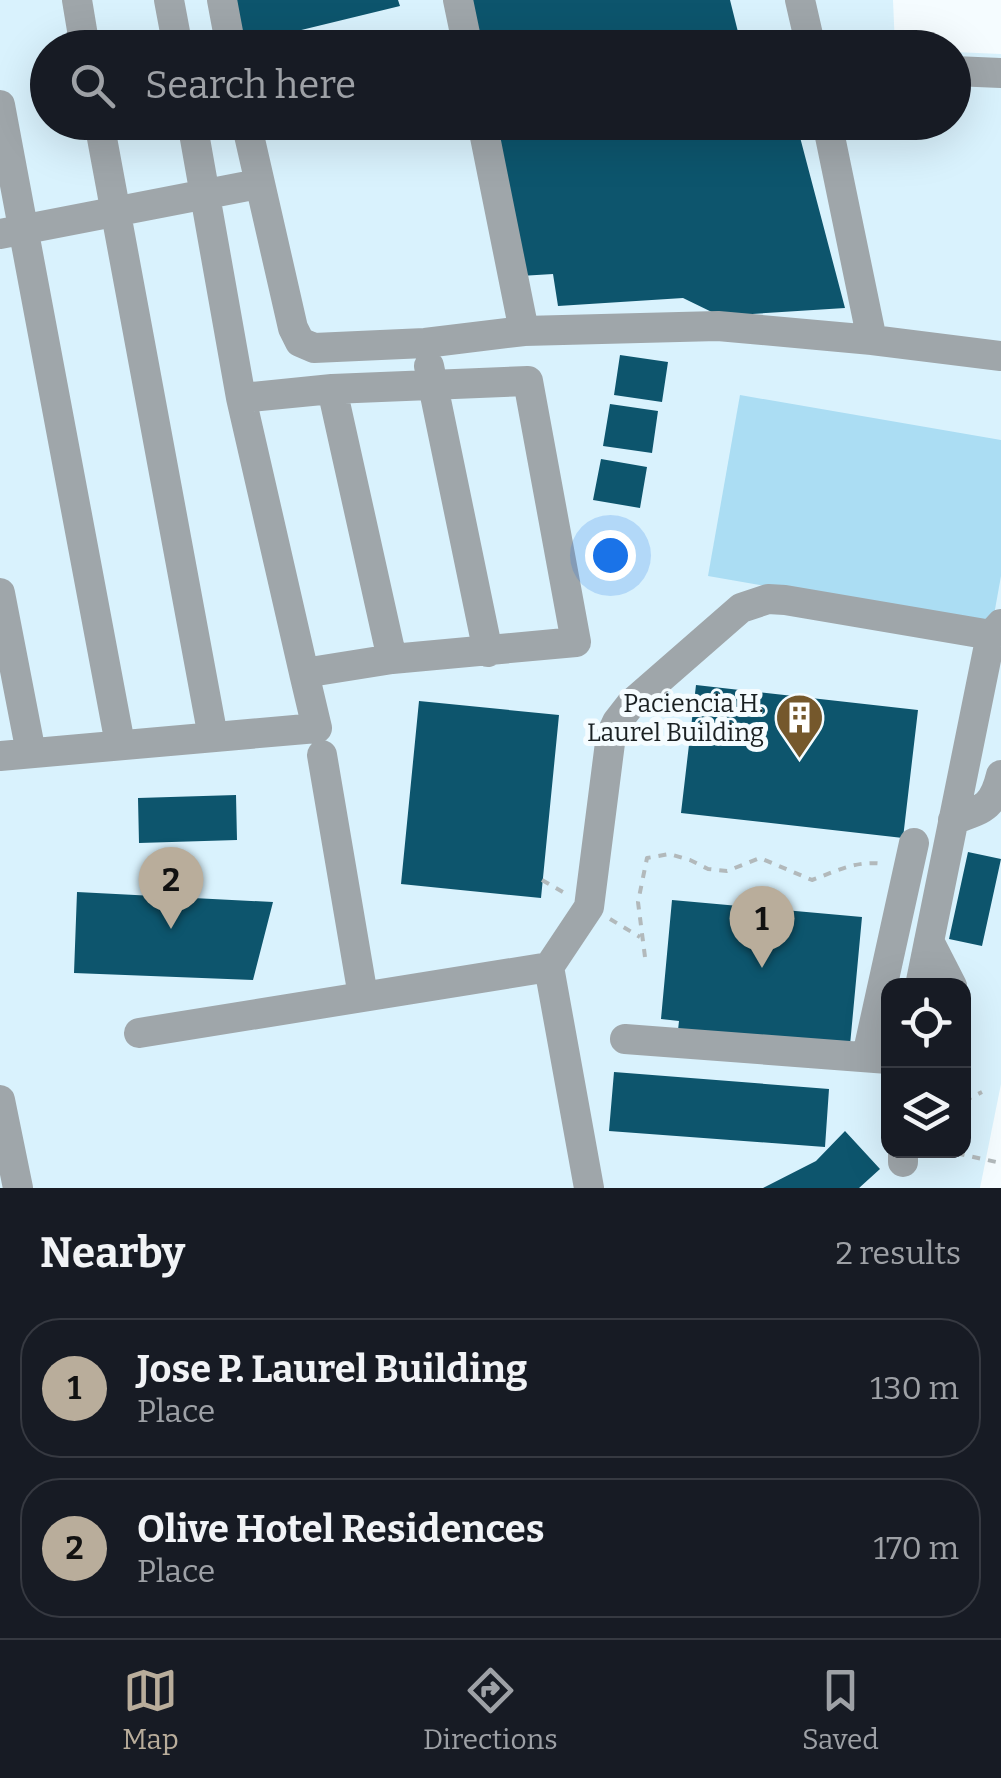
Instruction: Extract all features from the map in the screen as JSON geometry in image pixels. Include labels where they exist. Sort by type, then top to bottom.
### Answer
[{"type":"lane","points":[[77,0],[82,30]]},
{"type":"lane","points":[[170,0],[175,30]]},
{"type":"lane","points":[[222,0],[228,30]]},
{"type":"lane","points":[[458,0],[464,30]]},
{"type":"lane","points":[[800,0],[807,30]]},
{"type":"lane","points":[[971,72],[1001,74]]},
{"type":"lane","points":[[0,106],[13,232],[120,744]]},
{"type":"lane","points":[[102,140],[213,737]]},
{"type":"lane","points":[[0,756],[317,728],[241,398],[195,140]]},
{"type":"lane","points":[[249,140],[292,328],[300,342],[328,350],[524,332],[718,326],[1001,356]]},
{"type":"lane","points":[[486,140],[524,332]]},
{"type":"lane","points":[[831,140],[872,340]]},
{"type":"lane","points":[[13,232],[258,184]]},
{"type":"lane","points":[[425,343],[488,652]]},
{"type":"lane","points":[[241,398],[332,389],[528,381],[576,642],[392,659],[304,673]]},
{"type":"lane","points":[[332,389],[392,659]]},
{"type":"lane","points":[[0,593],[31,753]]},
{"type":"lane","points":[[589,1188],[549,966],[588,907],[610,735],[616,722],[631,704],[741,608],[768,599],[786,600],[996,630],[922,978]]},
{"type":"lane","points":[[322,755],[363,996]]},
{"type":"lane","points":[[953,820],[986,808],[996,794],[1001,775]]},
{"type":"lane","points":[[625,1039],[878,1058],[911,855]]},
{"type":"lane","points":[[929,941],[948,978]]},
{"type":"lane","points":[[139,1032],[549,966]]},
{"type":"lane","points":[[0,1100],[18,1188]]},
{"type":"path","points":[[644,957],[638,902],[647,858],[669,854],[708,870],[726,871],[760,858],[812,880],[866,862],[911,855]]},
{"type":"path","points":[[971,1098],[982,1092]]},
{"type":"path","points":[[971,1156],[1001,1163]]},
{"type":"shaded area","points":[[0,0],[893,0],[894,30],[30,30],[30,140],[971,140],[971,53],[1001,54],[1001,1084],[980,1188],[0,1188]]},
{"type":"shaded area","points":[[740,395],[1001,440],[1001,576],[992,626],[708,576]]},
{"type":"building","points":[[229,0],[398,0],[400,6],[302,30],[236,30]]},
{"type":"building","points":[[447,0],[730,0],[738,30],[453,30]]},
{"type":"building","points":[[477,140],[801,140],[845,308],[720,316],[683,298],[558,306],[553,274],[505,277]]},
{"type":"building","points":[[620,355],[668,362],[662,402],[614,395]]},
{"type":"building","points":[[610,404],[658,411],[652,453],[603,446]]},
{"type":"building","points":[[601,459],[647,467],[640,508],[593,500]]},
{"type":"building","name":"Paciencia H. Laurel Building","points":[[696,685],[918,710],[903,838],[681,813]]},
{"type":"building","points":[[419,701],[559,715],[541,898],[401,884]]},
{"type":"building","points":[[236,795],[237,840],[139,843],[138,798]]},
{"type":"building","points":[[968,852],[1001,859],[982,946],[949,939]]},
{"type":"building","points":[[77,892],[273,902],[253,980],[74,973]]},
{"type":"building","points":[[672,900],[862,917],[850,1045],[678,1030],[679,1021],[661,1019]]},
{"type":"building","points":[[614,1072],[829,1089],[825,1147],[609,1131]]},
{"type":"building","points":[[845,1131],[880,1169],[859,1188],[763,1188],[816,1161]]},
{"type":"place","name":"Paciencia H. Laurel Building","points":[[799,760]]},
{"type":"place","name":"Olive Hotel Residences","points":[[171,929]]},
{"type":"place","name":"Jose P. Laurel Building","points":[[762,968]]}]
